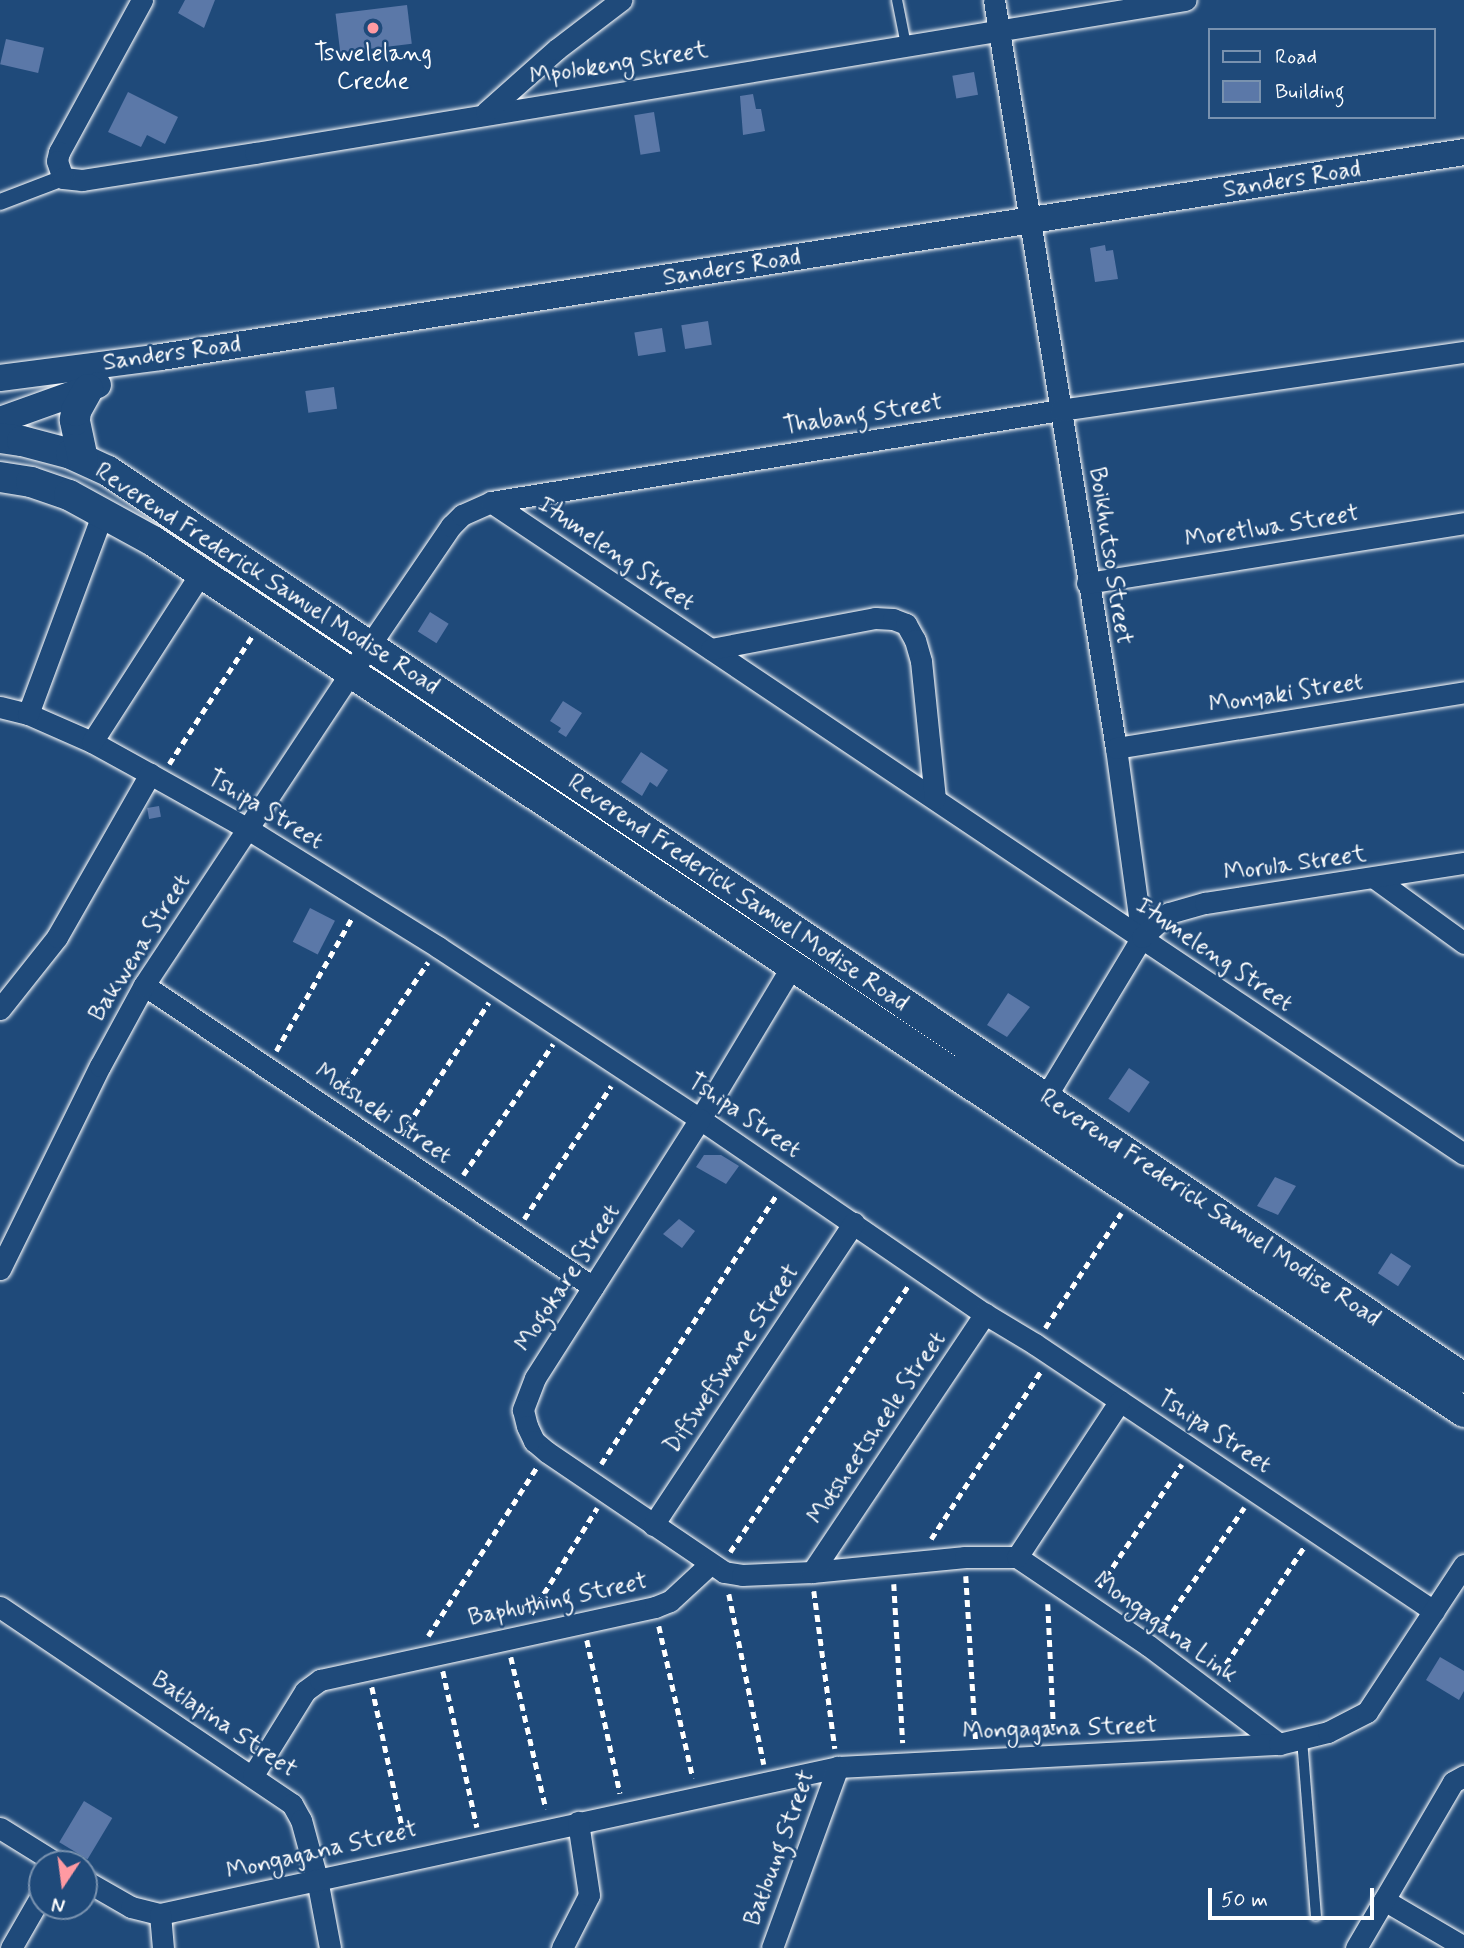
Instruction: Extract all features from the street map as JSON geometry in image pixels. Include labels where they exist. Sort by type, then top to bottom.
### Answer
[{"type":"main road","points":[[83,459],[75,420],[76,411],[88,389]]},
{"type":"main road","name":"Reverend Frederick Samuel Modise Road","points":[[0,438],[22,441],[83,459],[161,505],[1464,1378]]},
{"type":"main road","name":"Reverend Frederick Samuel Modise Road","points":[[0,477],[69,495],[103,512],[266,614],[1464,1412]]},
{"type":"street","points":[[0,202],[63,178],[57,161],[59,152],[142,0]]},
{"type":"street","points":[[486,113],[557,49],[621,0]]},
{"type":"street","name":"Boikhutso Street","points":[[994,0],[1116,748],[1142,937]]},
{"type":"street","name":"Mpolokeng Street","points":[[63,178],[82,180],[1185,0]]},
{"type":"street","name":"Sanders Road","points":[[0,378],[161,357],[1464,152]]},
{"type":"street","name":"Thabang Street","points":[[352,671],[451,526],[462,515],[491,502],[1060,410],[1464,352]]},
{"type":"street","points":[[0,420],[88,389],[161,357]]},
{"type":"street","name":"Itumeleng Street","points":[[491,502],[1464,1154]]},
{"type":"street","points":[[28,715],[103,512]]},
{"type":"street","name":"Moretlwa Street","points":[[1087,583],[1464,523]]},
{"type":"street","points":[[92,742],[201,573]]},
{"type":"street","points":[[711,649],[875,618],[893,619],[906,624],[915,640],[921,662],[935,797]]},
{"type":"street","name":"Bakwena Street","points":[[0,1269],[100,1066],[144,985],[352,671]]},
{"type":"street","name":"Monyaki Street","points":[[1116,748],[1464,692]]},
{"type":"street","name":"Tshipa Street","points":[[0,707],[28,715],[92,742],[248,829],[438,947],[624,1068],[920,1267],[985,1314],[1256,1490],[1314,1532],[1434,1611]]},
{"type":"street","points":[[0,1009],[57,937],[155,777]]},
{"type":"street","name":"Morula Street","points":[[1142,937],[1179,909],[1464,863]]},
{"type":"street","points":[[1376,879],[1464,943]]},
{"type":"street","points":[[1045,1098],[1142,937]]},
{"type":"street","name":"Mogokare Street","points":[[717,1569],[547,1452],[534,1441],[523,1410],[535,1378],[700,1119],[792,966]]},
{"type":"street","name":"Motsheki Street","points":[[144,985],[593,1287]]},
{"type":"street","name":"Difswefswane Street","points":[[653,1525],[855,1223]]},
{"type":"street","name":"Motsheetsheele Street","points":[[812,1572],[985,1314]]},
{"type":"street","points":[[717,1569],[742,1575],[812,1572],[965,1557],[1017,1557],[1120,1401]]},
{"type":"street","name":"Mongagana Link","points":[[1017,1557],[1149,1646],[1279,1744]]},
{"type":"street","name":"Mongagana Street","points":[[98,1888],[131,1906],[160,1914],[624,1811],[838,1767],[904,1761],[977,1760],[1279,1744],[1302,1739],[1338,1728],[1367,1712],[1464,1565]]},
{"type":"street","name":"Baphuthing Street","points":[[253,1775],[305,1691],[320,1680],[655,1607],[670,1601],[717,1569]]},
{"type":"street","name":"Batlapina Street","points":[[0,1606],[253,1775],[296,1808],[317,1879],[330,1948]]},
{"type":"street","name":"Batloung Street","points":[[772,1948],[838,1767]]},
{"type":"street","points":[[1356,1948],[1459,1779]]},
{"type":"street","points":[[562,1948],[589,1895],[578,1822]]},
{"type":"street","points":[[0,1828],[35,1850]]},
{"type":"street","points":[[1384,1900],[1464,1947]]},
{"type":"street","points":[[160,1914],[163,1948]]},
{"type":"street","points":[[11,1948],[28,1918]]},
{"type":"lane","points":[[897,0],[906,45]]},
{"type":"lane","points":[[1302,1739],[1316,1915]]},
{"type":"path","points":[[155,777],[266,614]]},
{"type":"path","points":[[267,1067],[362,900]]},
{"type":"path","points":[[329,1110],[438,947]]},
{"type":"path","points":[[390,1151],[499,987]]},
{"type":"path","points":[[452,1191],[564,1029]]},
{"type":"path","points":[[514,1234],[624,1068]]},
{"type":"path","points":[[550,1828],[512,1639],[598,1486],[788,1178]]},
{"type":"path","points":[[916,1561],[1134,1194]]},
{"type":"path","points":[[768,1782],[717,1569],[920,1267]]},
{"type":"path","points":[[1088,1603],[1192,1449]]},
{"type":"path","points":[[414,1658],[547,1452]]},
{"type":"path","points":[[1149,1646],[1256,1490]]},
{"type":"path","points":[[1208,1691],[1314,1532]]},
{"type":"path","points":[[965,1557],[977,1760]]},
{"type":"path","points":[[893,1563],[904,1761]]},
{"type":"path","points":[[812,1572],[838,1767]]},
{"type":"path","points":[[1046,1575],[1055,1756]]},
{"type":"path","points":[[655,1607],[697,1796]]},
{"type":"path","points":[[584,1624],[624,1811]]},
{"type":"path","points":[[439,1653],[480,1843]]},
{"type":"path","points":[[369,1669],[409,1859]]},
{"type":"building","points":[[185,0],[215,0],[204,28],[178,13]]},
{"type":"building","name":"Tswelelang Creche","points":[[407,5],[412,44],[340,52],[336,14]]},
{"type":"building","points":[[6,39],[44,48],[38,73],[0,64]]},
{"type":"building","points":[[974,72],[978,95],[956,98],[952,76]]},
{"type":"building","points":[[128,92],[178,117],[165,144],[147,135],[141,147],[108,132]]},
{"type":"building","points":[[753,94],[756,109],[761,109],[765,131],[743,135],[740,96]]},
{"type":"building","points":[[654,112],[660,152],[641,155],[634,115]]},
{"type":"building","points":[[1105,245],[1106,251],[1113,250],[1118,279],[1095,282],[1090,248]]},
{"type":"building","points":[[708,321],[712,345],[685,349],[681,325]]},
{"type":"building","points":[[662,328],[666,352],[638,356],[634,332]]},
{"type":"building","points":[[334,387],[337,409],[308,413],[305,391]]},
{"type":"building","points":[[430,612],[449,624],[436,643],[418,632]]},
{"type":"building","points":[[563,701],[582,713],[566,737],[558,732],[561,728],[550,721]]},
{"type":"building","points":[[641,752],[668,770],[657,787],[650,782],[642,796],[621,782]]},
{"type":"building","points":[[159,806],[161,817],[149,819],[147,808]]},
{"type":"building","points":[[310,908],[335,921],[318,955],[293,942]]},
{"type":"building","points":[[1008,993],[1030,1007],[1007,1037],[987,1025]]},
{"type":"building","points":[[1129,1068],[1150,1082],[1129,1113],[1108,1099]]},
{"type":"building","points":[[704,1155],[721,1155],[739,1166],[726,1184],[696,1167]]},
{"type":"building","points":[[1275,1177],[1296,1186],[1278,1215],[1257,1206]]},
{"type":"building","points":[[679,1219],[695,1231],[682,1248],[663,1234]]},
{"type":"building","points":[[1391,1253],[1411,1266],[1398,1286],[1378,1273]]},
{"type":"building","points":[[1440,1657],[1464,1671],[1464,1691],[1459,1700],[1426,1680]]},
{"type":"building","points":[[84,1801],[112,1818],[93,1850],[72,1850],[59,1842]]},
{"type":"place","name":"Tswelelang Creche","points":[[373,28]]}]
